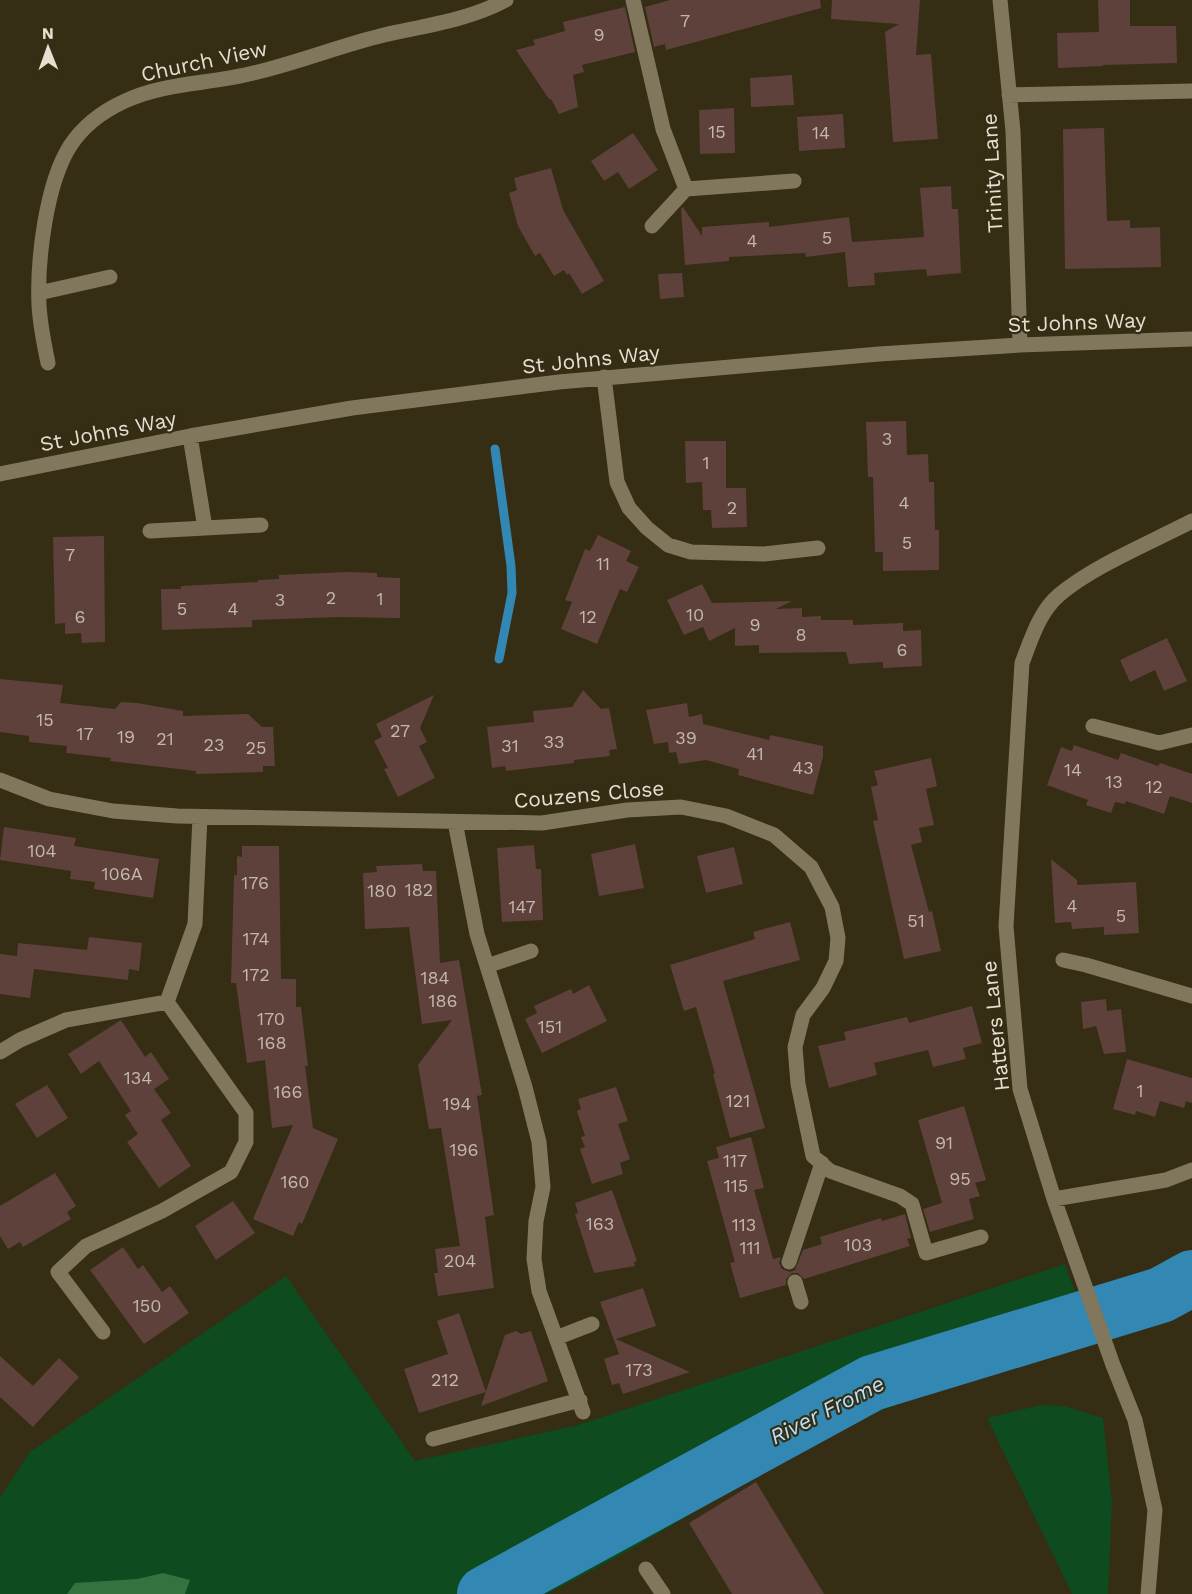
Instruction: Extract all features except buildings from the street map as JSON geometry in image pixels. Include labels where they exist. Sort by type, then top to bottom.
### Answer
[{"type":"street","name":"Church View","points":[[48,363],[42,333],[39,293],[45,229],[56,177],[71,145],[93,120],[110,108],[150,92],[248,75],[374,38],[474,13],[506,0]]},
{"type":"street","points":[[633,0],[663,129],[686,189]]},
{"type":"street","name":"Trinity Lane","points":[[1000,0],[1012,131],[1020,345]]},
{"type":"street","points":[[1009,96],[1192,91]]},
{"type":"street","points":[[652,226],[686,189],[794,181]]},
{"type":"street","points":[[39,293],[110,277]]},
{"type":"street","name":"St Johns Way","points":[[0,474],[190,436],[352,408],[604,377],[879,354],[1020,345],[1192,339]]},
{"type":"street","points":[[604,377],[617,482],[629,508],[647,528],[668,545],[692,552],[764,554],[819,548]]},
{"type":"street","points":[[190,436],[205,528]]},
{"type":"street","name":"Hatters Lane","points":[[1148,1594],[1155,1510],[1135,1420],[1054,1199],[1020,1089],[1006,926],[1022,663],[1037,625],[1058,596],[1097,570],[1192,521]]},
{"type":"street","points":[[150,531],[261,525]]},
{"type":"street","points":[[1093,726],[1159,743],[1192,735]]},
{"type":"street","name":"Couzens Close","points":[[0,780],[49,799],[113,811],[201,817],[542,823],[627,810],[681,807],[726,816],[774,835],[811,867],[832,907],[838,938],[836,961],[823,988],[803,1016],[795,1047],[798,1084],[813,1156],[822,1163]]},
{"type":"street","points":[[167,1002],[195,924],[201,817]]},
{"type":"street","points":[[433,1439],[582,1406],[539,1291],[534,1259],[536,1221],[543,1187],[539,1142],[525,1087],[477,934],[455,822]]},
{"type":"street","points":[[487,966],[531,951]]},
{"type":"street","points":[[1063,960],[1086,964],[1192,996]]},
{"type":"street","points":[[0,1052],[20,1040],[66,1020],[167,1002]]},
{"type":"street","points":[[103,1332],[58,1272],[86,1246],[162,1211],[231,1172],[246,1142],[246,1113],[167,1002]]},
{"type":"street","points":[[789,1262],[822,1163],[830,1171],[900,1196],[912,1204],[926,1253],[981,1237]]},
{"type":"street","points":[[1054,1199],[1166,1180],[1192,1170]]},
{"type":"street","points":[[795,1282],[801,1302]]},
{"type":"street","points":[[556,1338],[592,1324]]},
{"type":"street","points":[[645,1569],[663,1594]]},
{"type":"green space","points":[[1065,1264],[1090,1334],[844,1424],[623,1554],[547,1594],[0,1594],[0,1497],[30,1452],[286,1276],[415,1461],[578,1425]]},
{"type":"green space","points":[[1041,1405],[1064,1406],[1103,1418],[1112,1502],[1108,1594],[1072,1594],[987,1418]]},
{"type":"green space","points":[[163,1573],[190,1580],[185,1594],[67,1594],[75,1583],[137,1579]]},
{"type":"waterway","points":[[495,449],[511,566],[512,593],[499,659]]},
{"type":"waterway","name":"River Frome","points":[[485,1594],[872,1383],[1161,1295],[1192,1278]]}]
